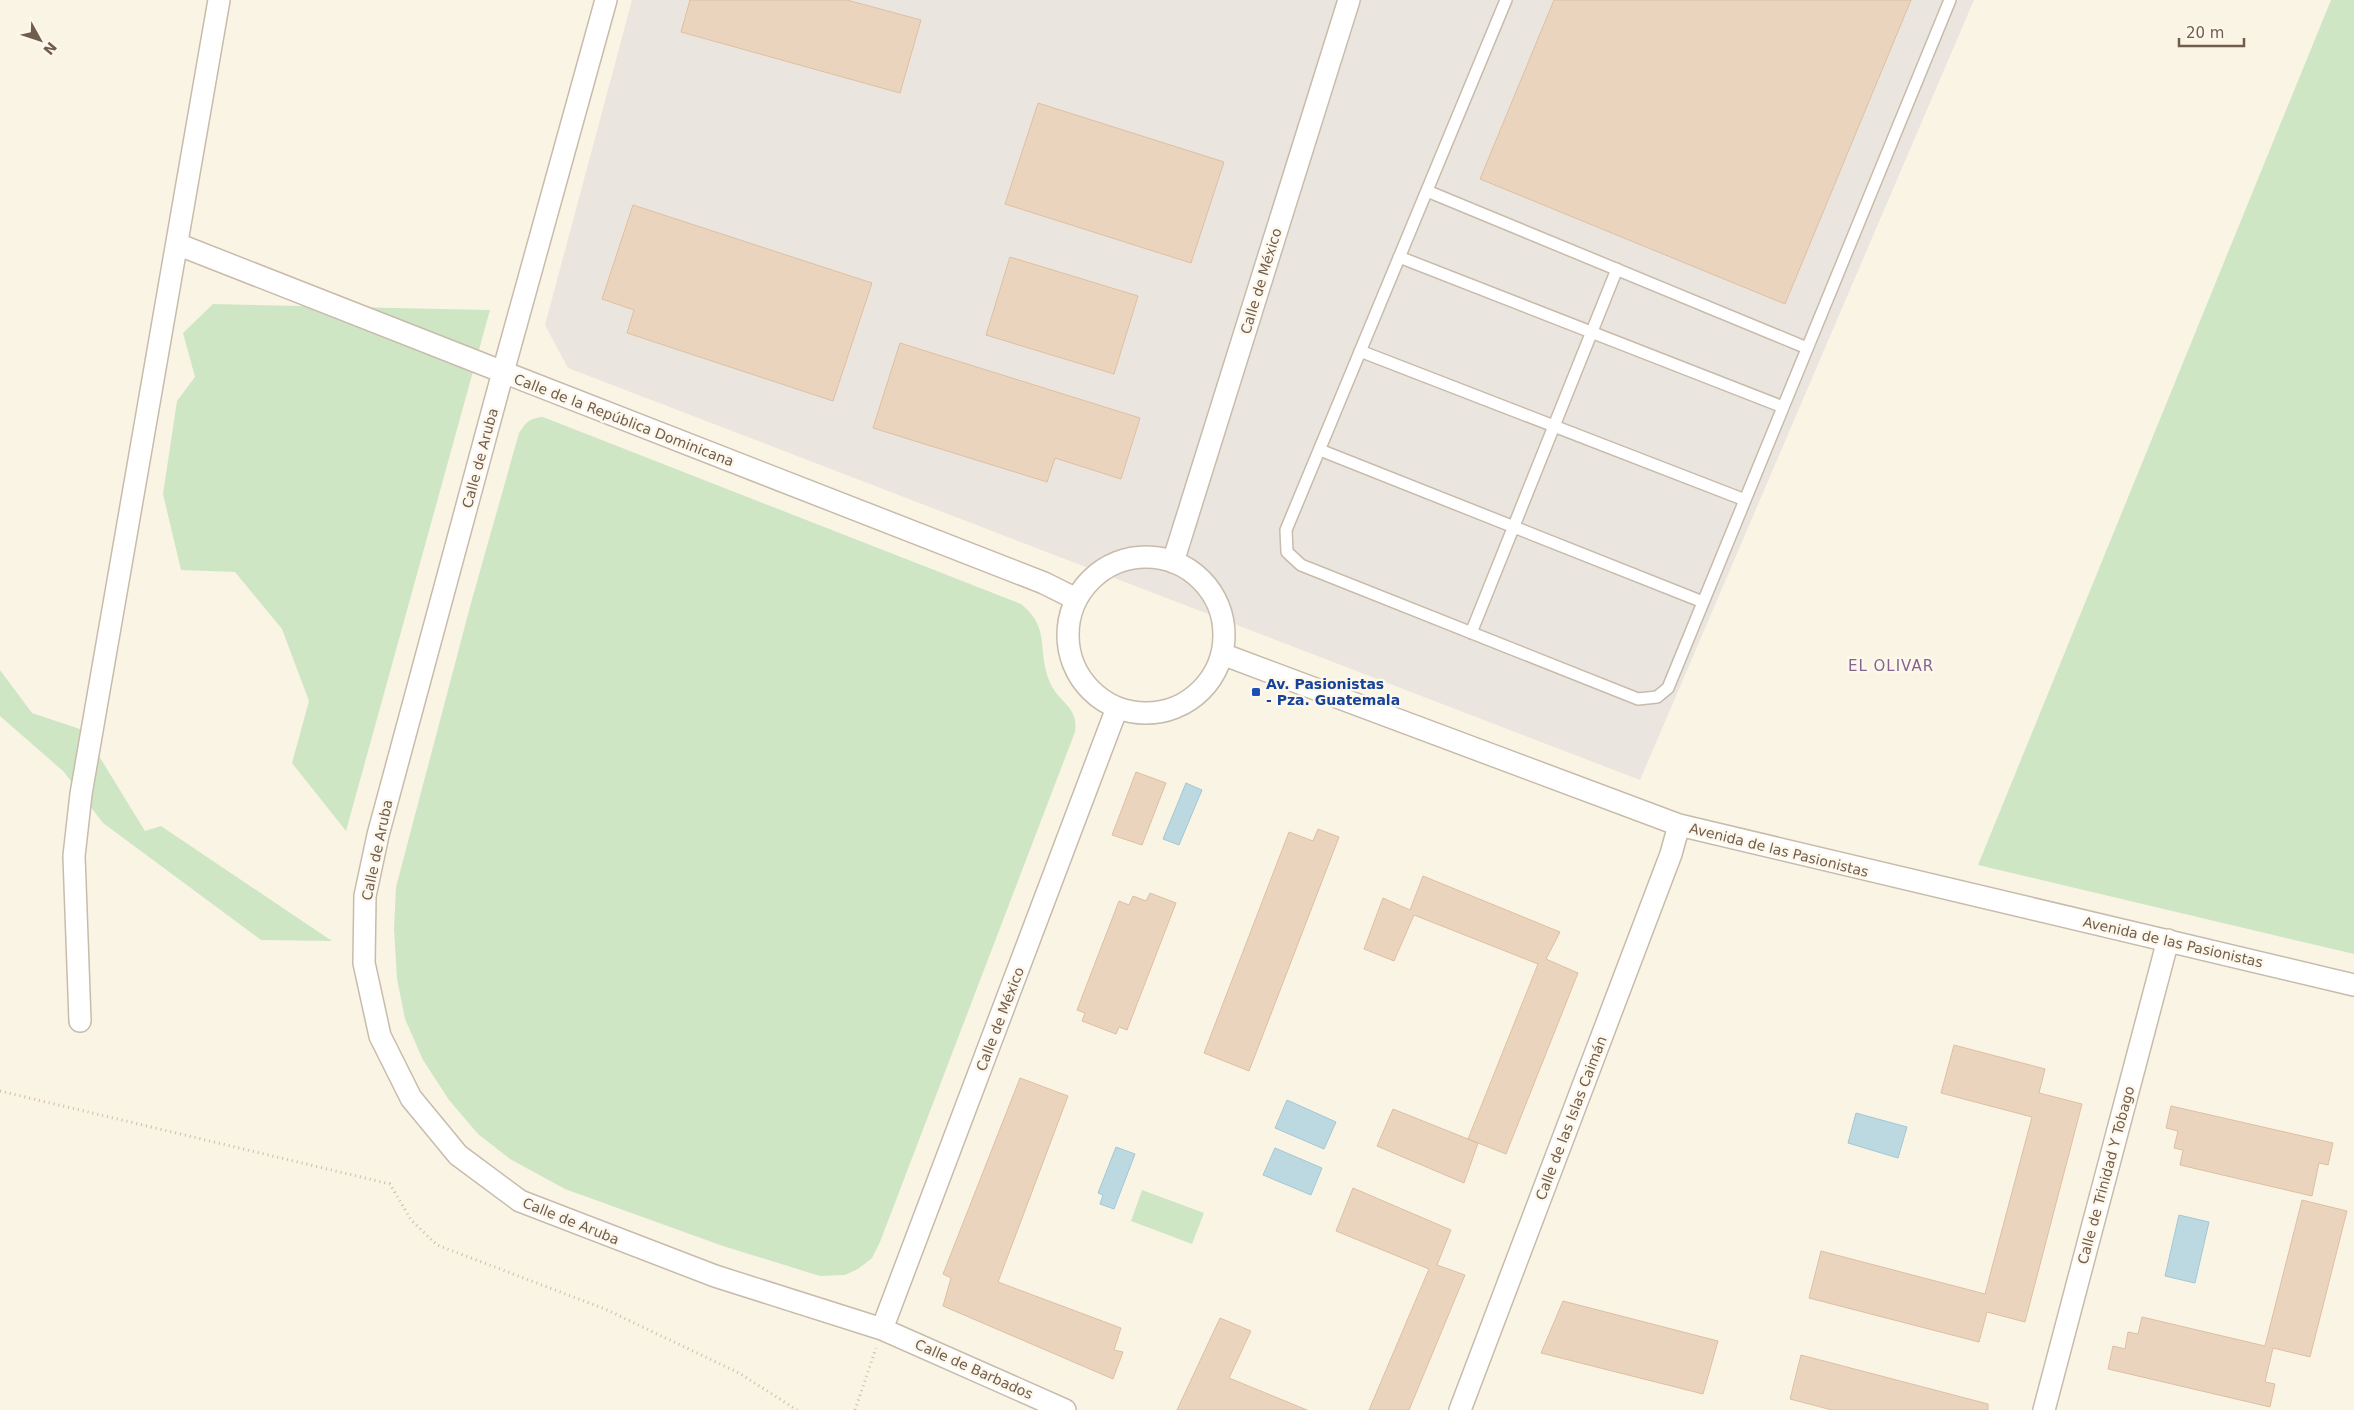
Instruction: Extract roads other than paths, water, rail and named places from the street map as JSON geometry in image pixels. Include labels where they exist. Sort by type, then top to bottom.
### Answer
[{"type":"street","points":[[80,1021],[74,856],[81,794],[219,0]]},
{"type":"street","name":"Calle de la República Dominicana","points":[[606,0],[503,372],[1044,583],[1076,599]]},
{"type":"street","name":"Calle de México","points":[[1173,562],[1350,0]]},
{"type":"street","points":[[177,244],[503,372]]},
{"type":"street","name":"Calle de Aruba","points":[[503,372],[378,835],[365,896],[364,963],[380,1036],[411,1098],[458,1155],[520,1201],[715,1276],[882,1329]]},
{"type":"street","points":[[1151,557],[1173,562],[1193,572],[1213,596],[1220,609],[1224,632],[1222,654],[1211,679],[1193,698],[1169,710],[1143,714],[1117,708],[1095,695],[1078,675],[1069,650],[1068,624],[1076,599],[1090,581],[1114,564],[1128,559],[1151,557]]},
{"type":"street","name":"Avenida de las Pasionistas","points":[[1222,654],[1679,825],[2354,985]]},
{"type":"street","name":"Calle de México","points":[[882,1329],[1117,708]]},
{"type":"street","name":"Calle de las Islas Caimán","points":[[1460,1410],[1667,863],[1679,825]]},
{"type":"street","name":"Calle de Trinidad Y Tobago","points":[[2044,1410],[2168,940]]},
{"type":"street","name":"Calle de Barbados","points":[[882,1329],[1065,1410]]},
{"type":"lane","points":[[1506,0],[1286,530],[1287,552],[1301,565],[1638,699],[1657,696],[1668,688],[1950,0]]},
{"type":"lane","points":[[1427,191],[1807,348]]},
{"type":"lane","points":[[1399,258],[1783,407]]},
{"type":"lane","points":[[1471,632],[1617,269]]},
{"type":"lane","points":[[1360,351],[1745,500]]},
{"type":"lane","points":[[1320,450],[1703,602]]},
{"type":"water","points":[[1186,783],[1202,790],[1179,845],[1163,839]]},
{"type":"water","points":[[1287,1100],[1336,1122],[1324,1149],[1275,1128]]},
{"type":"water","points":[[1856,1113],[1907,1127],[1898,1158],[1848,1143]]},
{"type":"water","points":[[1116,1147],[1135,1154],[1114,1209],[1100,1204],[1103,1195],[1098,1193]]},
{"type":"water","points":[[1275,1148],[1322,1168],[1311,1195],[1263,1175]]},
{"type":"water","points":[[2179,1215],[2209,1222],[2195,1283],[2165,1276]]},
{"type":"place","name":"Av. Pasionistas - Pza. Guatemala","points":[[1256,692]]},
{"type":"district","name":"EL OLIVAR","points":[[1891,666]]}]
